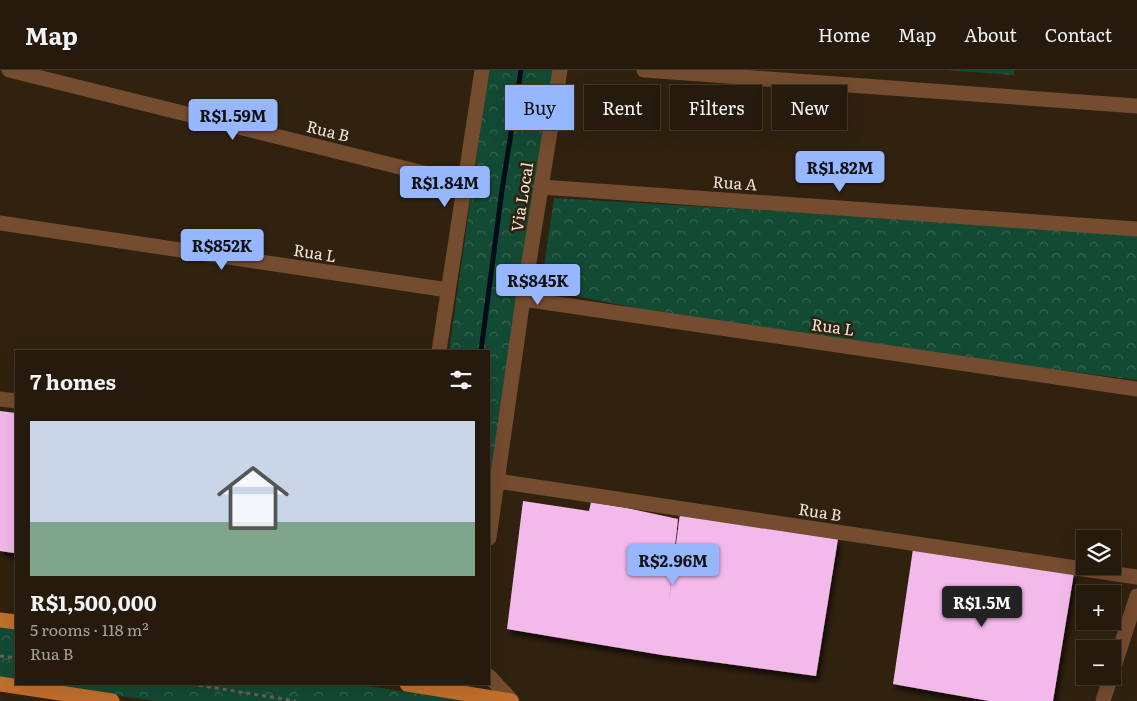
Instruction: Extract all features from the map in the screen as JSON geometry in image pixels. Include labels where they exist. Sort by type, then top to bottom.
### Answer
[{"type":"main road","points":[[0,620],[15,622]]},
{"type":"main road","points":[[0,684],[112,701]]},
{"type":"main road","points":[[413,685],[511,701]]},
{"type":"street","name":"Rua B","points":[[9,70],[464,183]]},
{"type":"street","points":[[439,350],[482,70]]},
{"type":"street","name":"Via Local","points":[[490,531],[560,70]]},
{"type":"street","points":[[644,70],[1137,106]]},
{"type":"street","name":"Rua A","points":[[541,187],[1137,229]]},
{"type":"street","name":"Rua L","points":[[0,223],[448,290]]},
{"type":"street","name":"Rua L","points":[[524,299],[1137,389]]},
{"type":"street","points":[[0,399],[15,401]]},
{"type":"street","name":"Rua B","points":[[497,481],[1137,577]]},
{"type":"street","points":[[1121,645],[1137,596]]},
{"type":"street","points":[[490,677],[511,701]]},
{"type":"street","points":[[1103,701],[1108,685]]},
{"type":"path","points":[[0,656],[15,658]]},
{"type":"path","points":[[197,685],[296,701]]},
{"type":"green space","points":[[489,70],[554,70],[552,85],[505,85],[505,130],[545,130],[490,511],[490,350],[449,350]]},
{"type":"green space","points":[[945,70],[1014,70],[1014,75]]},
{"type":"green space","points":[[554,198],[1137,232],[1137,380],[756,332],[541,289]]},
{"type":"green space","points":[[0,626],[15,628],[15,681],[0,678]]},
{"type":"green space","points":[[45,685],[361,685],[468,701],[155,701]]},
{"type":"building","points":[[0,411],[15,413],[15,547],[14,553],[0,551]]},
{"type":"building","points":[[523,501],[589,511],[591,502],[678,519],[669,601],[680,513],[838,539],[816,676],[662,655],[507,629]]},
{"type":"building","points":[[913,549],[1074,573],[1053,701],[989,701],[893,684]]},
{"type":"waterway","points":[[481,350],[502,190],[521,70]]}]
